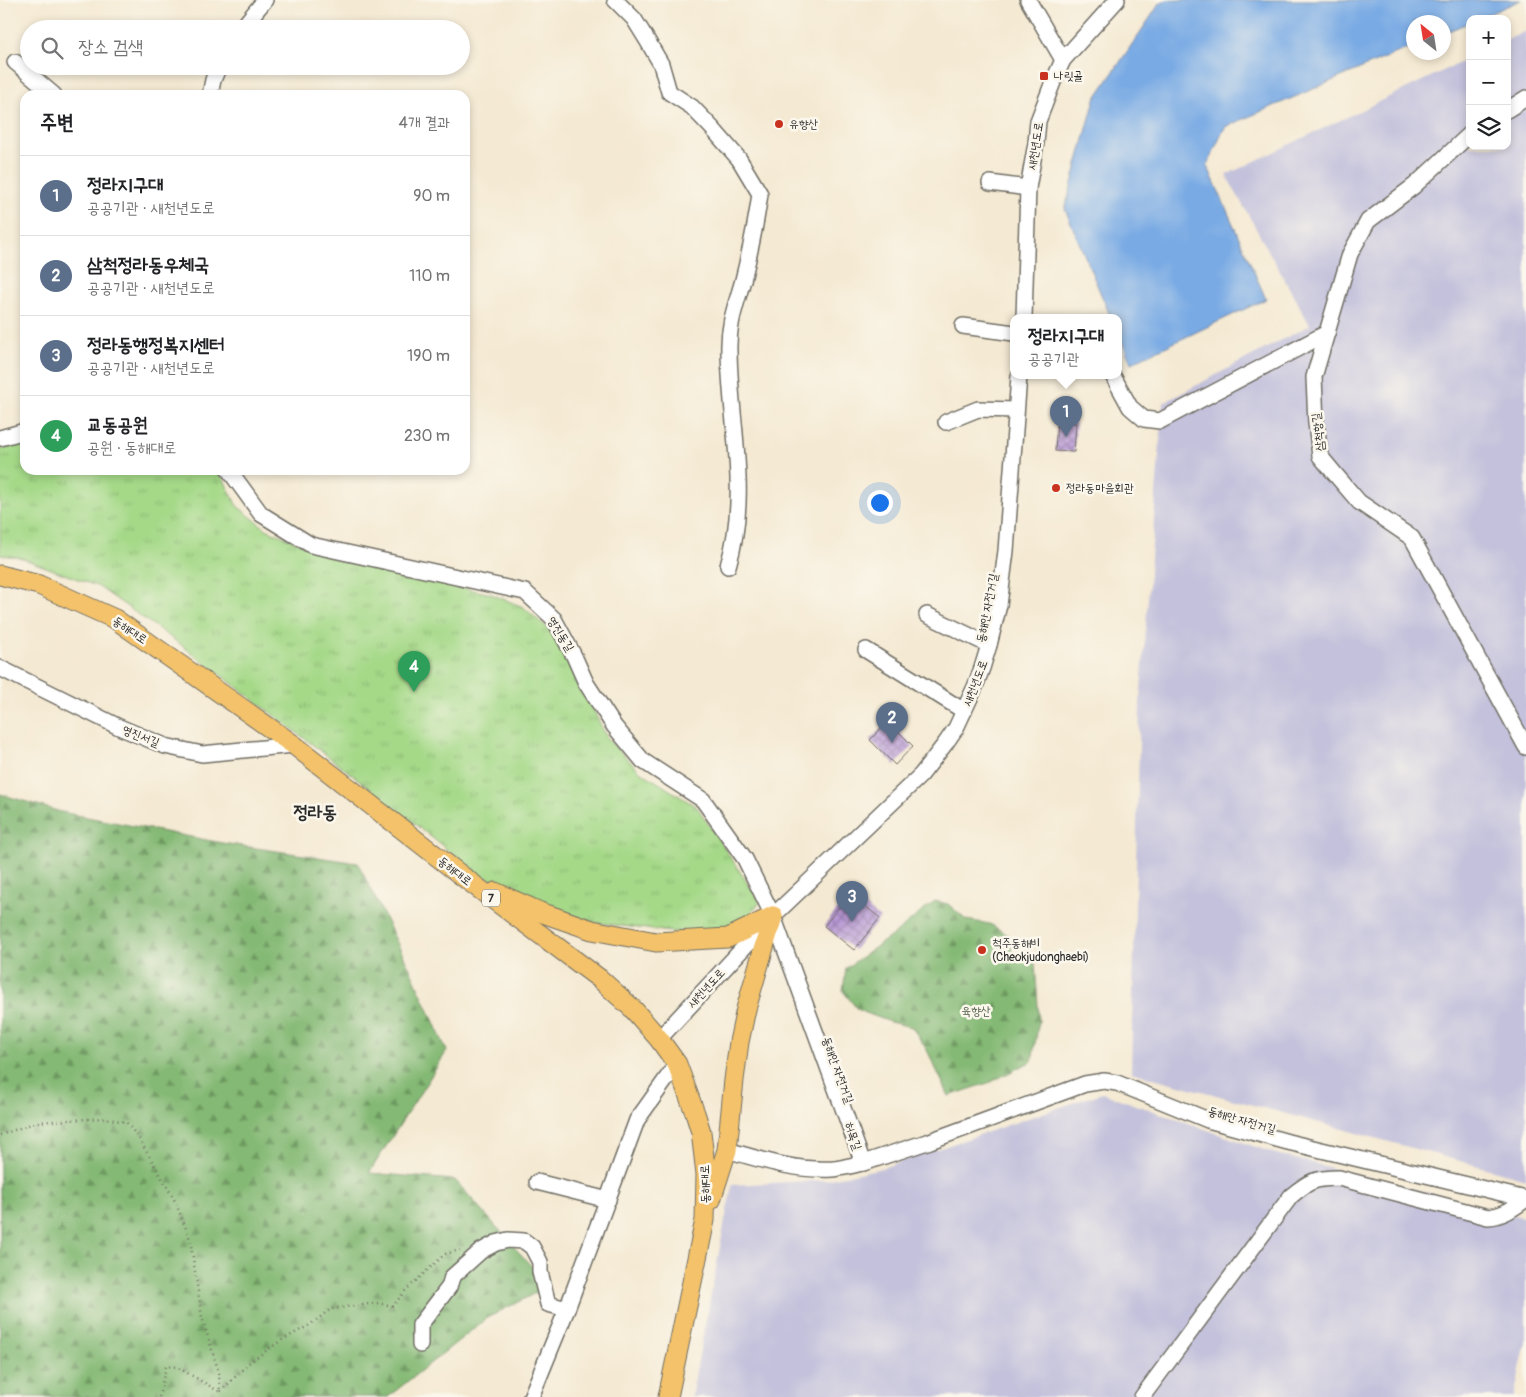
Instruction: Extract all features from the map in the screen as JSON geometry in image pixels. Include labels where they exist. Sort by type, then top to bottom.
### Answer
[{"type":"main road","name":"동해대로","points":[[0,575],[39,585],[116,619],[294,745],[466,879],[600,980],[633,1009],[658,1039],[677,1064],[701,1132],[707,1193],[704,1220],[668,1397]]},
{"type":"main road","points":[[466,879],[540,912],[592,930],[656,942],[728,938],[773,916]]},
{"type":"main road","points":[[704,1220],[727,1150],[739,1042],[752,985],[773,916]]},
{"type":"street","points":[[248,20],[264,0]]},
{"type":"street","points":[[615,0],[634,19],[648,40],[661,64],[670,92],[692,107],[712,128],[739,159],[760,194],[753,240],[730,321],[728,350],[740,487],[735,544],[728,566]]},
{"type":"street","points":[[1028,0],[1063,60]]},
{"type":"street","name":"새천년도로","points":[[1024,314],[1028,188],[1038,121],[1063,60],[1117,0]]},
{"type":"street","points":[[15,62],[20,66]]},
{"type":"street","points":[[30,75],[48,90]]},
{"type":"street","points":[[211,90],[215,75]]},
{"type":"street","points":[[1511,107],[1526,98]]},
{"type":"street","name":"삼척항길","points":[[1466,138],[1414,186],[1368,221],[1350,254],[1314,377],[1316,423],[1320,456],[1359,502],[1412,538],[1526,747]]},
{"type":"street","points":[[990,183],[1028,188]]},
{"type":"street","points":[[963,326],[1010,332]]},
{"type":"street","points":[[1115,379],[1130,407],[1144,419],[1160,421],[1327,333]]},
{"type":"street","name":"새천년도로","points":[[658,1039],[773,916],[921,775],[945,744],[964,711],[975,687],[989,645],[999,604],[1004,571],[1020,379]]},
{"type":"street","points":[[946,422],[978,409],[1016,410]]},
{"type":"street","points":[[0,438],[20,432]]},
{"type":"street","name":"영진동길","points":[[233,475],[261,514],[311,545],[525,592],[554,619],[591,690],[614,726],[643,761],[703,800],[745,859],[773,916]]},
{"type":"street","points":[[927,614],[989,645]]},
{"type":"street","points":[[866,650],[964,711]]},
{"type":"street","name":"영진서길","points":[[0,668],[119,727],[165,746],[202,754],[294,745]]},
{"type":"street","name":"허목길","points":[[773,916],[863,1163],[930,1141],[1085,1084],[1104,1081],[1117,1083],[1208,1120],[1288,1142],[1526,1199]]},
{"type":"street","points":[[532,1397],[567,1309],[637,1120],[677,1064]]},
{"type":"street","points":[[727,1150],[798,1168],[835,1169],[863,1163]]},
{"type":"street","points":[[1142,1397],[1291,1196],[1301,1187],[1314,1180],[1339,1178],[1488,1217],[1497,1216],[1512,1210],[1526,1199]]},
{"type":"street","points":[[538,1182],[608,1200]]},
{"type":"street","points":[[420,1345],[420,1325],[449,1287],[452,1276],[481,1250],[496,1242],[508,1240],[524,1241],[532,1247],[540,1262],[540,1272],[548,1304],[567,1309]]},
{"type":"path","points":[[0,1135],[37,1122],[104,1118],[126,1122],[138,1137],[160,1173],[178,1208],[190,1239],[202,1317],[219,1373],[220,1392]]},
{"type":"path","points":[[220,1392],[251,1361],[282,1340],[308,1326],[331,1309],[377,1303],[393,1306],[405,1291],[445,1254],[469,1248],[481,1250]]},
{"type":"path","points":[[159,1397],[166,1366],[177,1367],[220,1392]]},
{"type":"shaded area","points":[[1526,31],[1526,1179],[1131,1072],[1140,702],[1163,403],[1310,325],[1226,175],[1466,60],[1466,150],[1511,150],[1511,38]]},
{"type":"shaded area","points":[[1102,1093],[1273,1153],[1526,1218],[1526,1342],[1514,1397],[691,1397],[732,1185],[826,1180],[882,1168]]},
{"type":"green space","points":[[20,444],[20,475],[222,475],[237,506],[266,529],[340,561],[491,594],[523,607],[557,636],[608,740],[641,772],[697,807],[760,902],[742,922],[715,930],[672,932],[590,922],[478,874],[358,779],[180,644],[99,587],[19,557],[0,555],[0,450]]},
{"type":"green space","points":[[0,794],[61,812],[222,843],[358,863],[411,971],[447,1051],[369,1173],[455,1180],[549,1286],[487,1318],[388,1397],[0,1397]]},
{"type":"green space","name":"육향산","points":[[935,901],[948,904],[966,920],[990,924],[1011,937],[1012,960],[1035,962],[1039,1021],[1032,1061],[991,1082],[949,1096],[927,1050],[912,1027],[890,1022],[858,1010],[843,991],[846,968],[897,932]]},
{"type":"water","points":[[1166,0],[1521,0],[1486,15],[1466,15],[1466,24],[1451,30],[1451,15],[1406,15],[1406,49],[1225,127],[1207,165],[1266,299],[1131,363],[1122,342],[1122,314],[1109,314],[1065,209],[1095,99],[1160,3]]},
{"type":"building","points":[[1057,421],[1076,423],[1074,452],[1055,451]]},
{"type":"building","points":[[888,721],[913,746],[895,765],[870,740]]},
{"type":"building","points":[[850,894],[880,918],[854,950],[824,926]]},
{"type":"place","name":"나릿골","points":[[1044,76]]},
{"type":"place","name":"유향산","points":[[779,124]]},
{"type":"place","name":"정라지구대","points":[[1066,437]]},
{"type":"place","name":"정라동마을회관","points":[[1056,488]]},
{"type":"place","name":"교동공원","points":[[414,692]]},
{"type":"place","name":"삼척정라동우체국","points":[[892,743]]},
{"type":"place","name":"정라동행정복지센터","points":[[852,922]]},
{"type":"place","name":"척주동해비 (Cheokjudonghaebi)","points":[[982,950]]},
{"type":"district","name":"정라동","points":[[315,812]]}]
